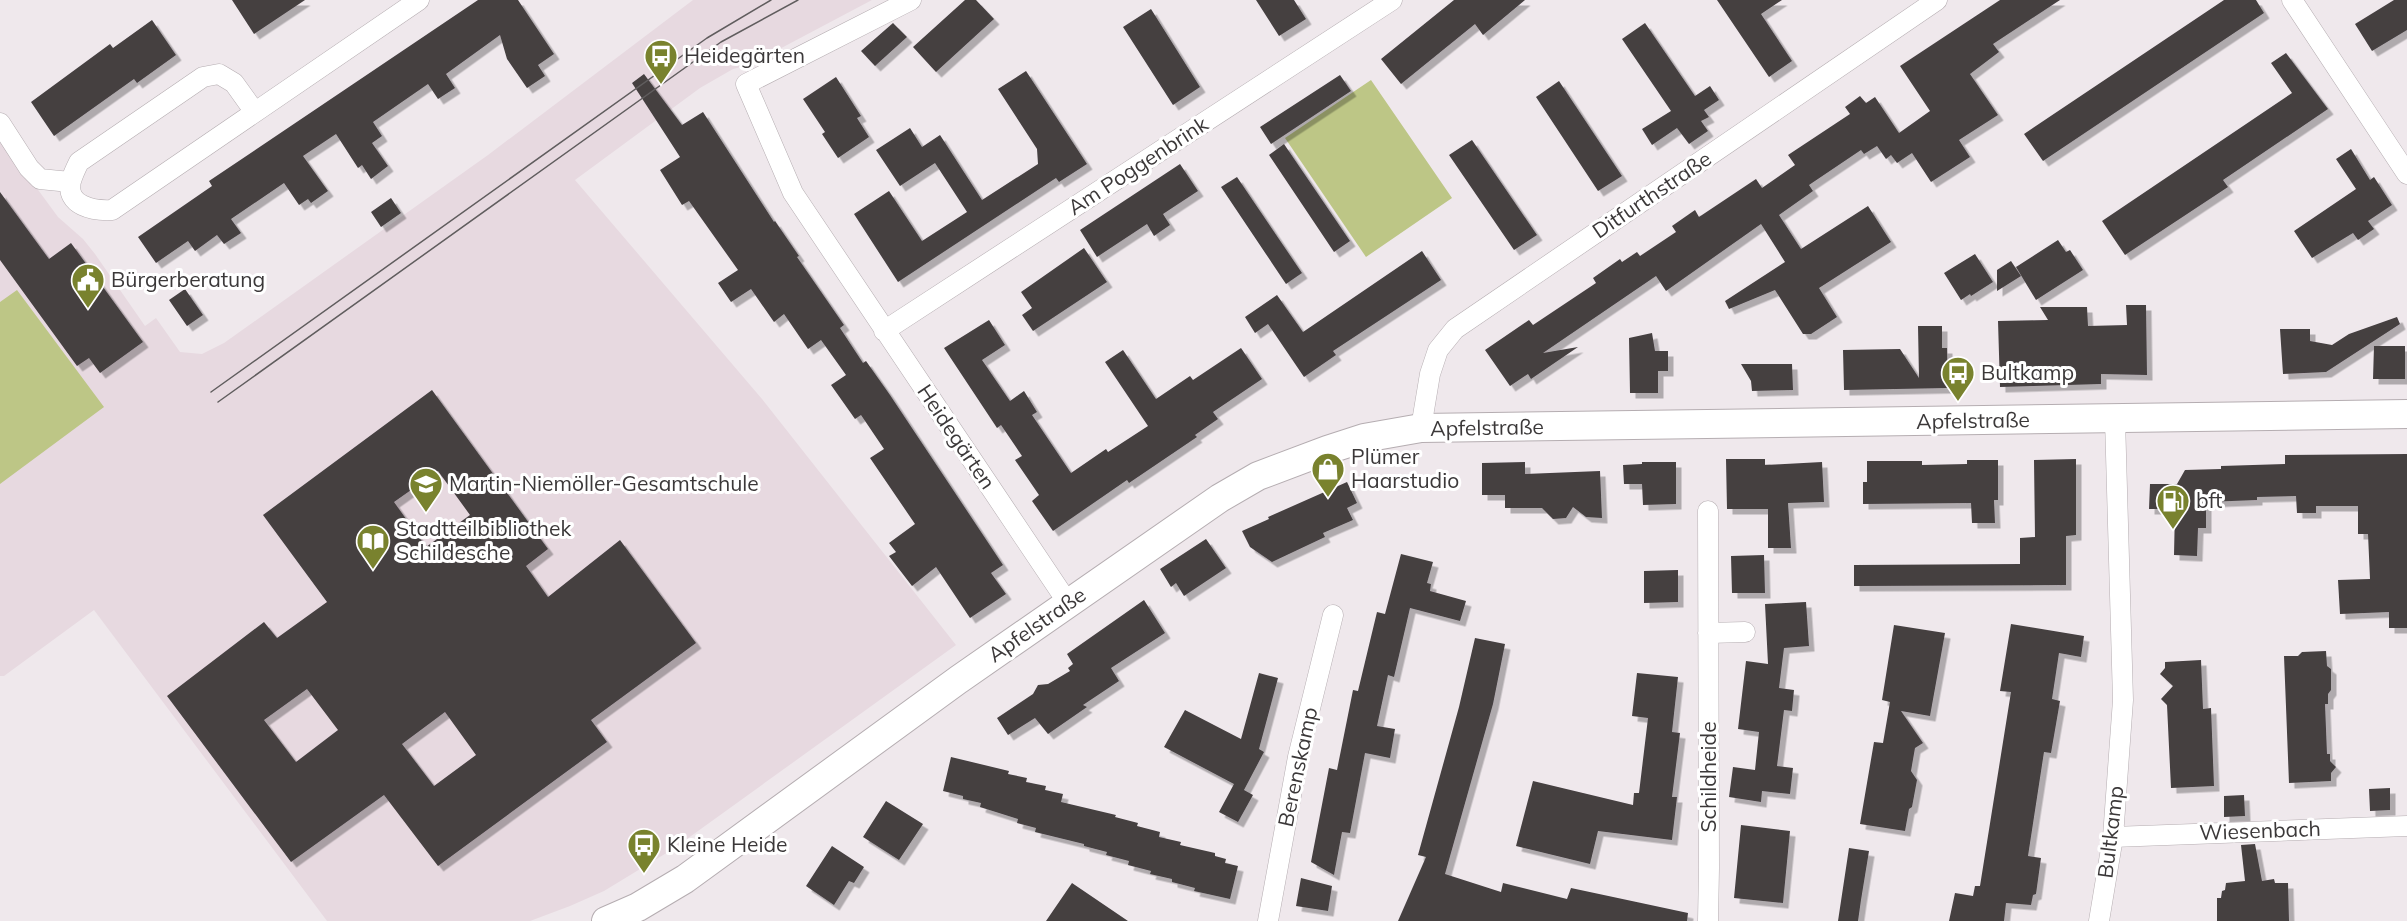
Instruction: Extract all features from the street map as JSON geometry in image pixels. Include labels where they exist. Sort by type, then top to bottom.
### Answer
[{"type":"street","points":[[254,111],[234,83],[219,74],[203,77],[79,162],[70,182],[71,192],[79,204],[94,211],[112,210],[418,0]]},
{"type":"street","name":"Heidegärten","points":[[911,0],[746,84],[793,193],[1068,603]]},
{"type":"street","name":"Am Poggenbrink","points":[[884,331],[1392,0]]},
{"type":"street","name":"Ditfurthstraße","points":[[1420,428],[1430,374],[1438,350],[1455,329],[1938,0]]},
{"type":"street","points":[[2292,0],[2407,174]]},
{"type":"street","points":[[0,123],[29,168],[40,178],[70,182]]},
{"type":"street","name":"Apfelstraße","points":[[606,921],[638,907],[685,879],[958,680],[1220,498],[1258,476],[1364,438],[1420,428],[2407,414]]},
{"type":"street","name":"Bultkamp","points":[[2099,921],[2114,837],[2123,700],[2115,419]]},
{"type":"street","name":"Schildheide","points":[[1707,921],[1709,868],[1708,511]]},
{"type":"street","name":"Berenskamp","points":[[1268,921],[1298,757],[1333,615]]},
{"type":"street","points":[[1708,633],[1745,632]]},
{"type":"street","name":"Wiesenbach","points":[[2114,837],[2407,826]]},
{"type":"shaded area","name":"Martin-Niemöller-Gesamtschule","points":[[693,0],[872,0],[749,65],[733,69],[700,88],[575,180],[762,399],[956,645],[673,849],[604,891],[570,906],[530,921],[327,921],[94,610],[4,676],[0,676],[0,138],[58,217],[83,239],[95,254],[145,326],[156,318],[180,352],[202,354],[224,343],[488,155]]},
{"type":"green space","points":[[1371,80],[1452,198],[1366,257],[1285,138]]},
{"type":"green space","points":[[17,290],[104,407],[0,484],[0,302]]},
{"type":"building","points":[[232,0],[305,0],[254,34]]},
{"type":"building","points":[[478,0],[518,0],[554,54],[538,65],[545,76],[527,88],[507,59],[500,35],[446,74],[455,88],[438,99],[428,84],[373,122],[382,136],[372,143],[388,166],[371,179],[362,165],[358,168],[336,134],[303,156],[328,191],[311,203],[308,199],[299,205],[284,183],[231,219],[241,233],[224,244],[217,235],[195,251],[188,241],[156,263],[138,237],[212,186],[209,181]]},
{"type":"building","points":[[965,0],[976,0],[994,19],[936,72],[913,47]]},
{"type":"building","points":[[1256,0],[1294,0],[1306,19],[1279,36]]},
{"type":"building","points":[[1454,0],[1525,0],[1483,35],[1475,24],[1401,84],[1381,59]]},
{"type":"building","points":[[1717,0],[1782,0],[1761,14],[1792,61],[1769,77]]},
{"type":"building","points":[[2000,0],[2060,0],[1993,44],[1999,52],[1970,74],[1998,115],[1959,140],[1970,157],[1931,182],[1912,153],[1897,163],[1891,155],[1886,159],[1877,146],[1864,154],[1861,150],[1809,185],[1813,191],[1779,215],[1801,249],[1868,206],[1891,242],[1819,288],[1837,317],[1811,334],[1803,334],[1775,290],[1729,309],[1725,301],[1785,262],[1761,224],[1666,291],[1656,276],[1543,353],[1578,347],[1531,379],[1528,374],[1510,386],[1485,350],[1529,320],[1533,325],[1596,283],[1593,278],[1620,259],[1622,262],[1637,252],[1640,256],[1676,232],[1672,226],[1695,210],[1699,217],[1756,179],[1762,188],[1795,165],[1788,155],[1850,114],[1845,107],[1860,96],[1866,103],[1875,97],[1899,133],[1930,111],[1900,66]]},
{"type":"building","points":[[2224,0],[2256,0],[2264,13],[2043,161],[2024,134]]},
{"type":"building","points":[[2394,0],[2407,0],[2407,30],[2372,51],[2355,24]]},
{"type":"building","points":[[1151,9],[1200,87],[1173,105],[1123,27]]},
{"type":"building","points":[[152,20],[176,55],[137,83],[134,79],[54,136],[31,102],[110,44],[113,48]]},
{"type":"building","points":[[893,23],[907,37],[875,66],[861,51]]},
{"type":"building","points":[[1645,23],[1695,96],[1710,86],[1719,100],[1704,110],[1709,117],[1701,121],[1708,131],[1689,144],[1677,128],[1652,145],[1642,129],[1671,111],[1622,39]]},
{"type":"building","points":[[2286,53],[2328,109],[2223,180],[2228,187],[2125,255],[2102,221],[2292,93],[2271,63]]},
{"type":"building","points":[[1026,71],[1087,164],[1059,182],[1056,178],[898,282],[854,214],[889,191],[922,241],[967,212],[935,163],[900,186],[876,150],[910,128],[922,147],[940,135],[982,200],[1038,164],[1037,149],[998,89]]},
{"type":"building","points":[[644,74],[682,125],[703,112],[844,325],[840,328],[863,363],[866,361],[890,395],[1003,565],[991,573],[1006,594],[970,618],[936,567],[912,586],[889,556],[896,552],[889,543],[915,524],[870,458],[884,449],[861,415],[855,419],[831,385],[846,375],[821,340],[808,349],[784,314],[774,322],[751,289],[731,302],[718,283],[738,270],[689,201],[682,205],[660,170],[680,157],[632,83]]},
{"type":"building","points":[[1340,75],[1351,91],[1271,144],[1260,127]]},
{"type":"building","points":[[836,77],[861,116],[857,118],[869,137],[838,158],[822,134],[825,132],[803,99]]},
{"type":"building","points":[[1559,81],[1622,176],[1598,191],[1536,97]]},
{"type":"building","points":[[1472,140],[1537,235],[1514,250],[1449,155]]},
{"type":"building","points":[[1284,144],[1350,241],[1334,252],[1269,155]]},
{"type":"building","points":[[2351,149],[2370,180],[2374,177],[2392,205],[2368,221],[2374,229],[2358,240],[2353,233],[2312,258],[2294,231],[2356,189],[2336,159]]},
{"type":"building","points":[[1180,164],[1198,191],[1163,214],[1170,225],[1154,236],[1147,224],[1097,257],[1080,230]]},
{"type":"building","points":[[1237,177],[1302,273],[1286,284],[1221,187]]},
{"type":"building","points":[[0,192],[49,259],[71,243],[143,342],[100,373],[89,358],[77,366],[0,260]]},
{"type":"building","points":[[391,198],[401,213],[381,227],[371,212]]},
{"type":"building","points":[[2058,240],[2066,252],[2070,250],[2083,270],[2036,300],[2016,267]]},
{"type":"building","points":[[1084,248],[1107,282],[1033,331],[1022,315],[1032,308],[1021,292]]},
{"type":"building","points":[[1422,251],[1441,280],[1333,351],[1336,355],[1304,377],[1268,324],[1255,333],[1245,317],[1277,295],[1303,332]]},
{"type":"building","points":[[1975,254],[1993,282],[1961,300],[1944,273]]},
{"type":"building","points":[[2011,261],[2021,276],[1997,291],[1997,270]]},
{"type":"building","points":[[185,289],[203,315],[187,326],[169,300]]},
{"type":"building","points":[[2126,305],[2146,305],[2147,375],[2101,374],[2101,384],[2000,387],[1998,321],[2048,320],[2040,307],[2087,307],[2088,326],[2127,325]]},
{"type":"building","points":[[2397,317],[2400,324],[2326,372],[2283,374],[2280,329],[2310,329],[2310,341],[2332,345],[2349,334]]},
{"type":"building","points":[[989,320],[1005,345],[982,360],[1010,401],[1024,391],[1037,412],[1032,415],[1071,473],[1106,449],[1108,452],[1148,426],[1105,362],[1123,350],[1156,399],[1190,376],[1193,380],[1241,348],[1262,379],[1213,412],[1218,419],[1195,435],[1197,437],[1129,483],[1127,480],[1053,531],[1032,501],[1039,495],[1015,460],[1022,456],[1001,425],[997,428],[944,348]]},
{"type":"building","points":[[1918,326],[1942,326],[1942,348],[1947,348],[1948,388],[1844,390],[1843,350],[1900,349],[1919,378]]},
{"type":"building","points":[[1652,333],[1655,351],[1668,351],[1668,371],[1658,371],[1658,393],[1630,393],[1629,338]]},
{"type":"building","points":[[2374,346],[2405,346],[2405,379],[2373,379]]},
{"type":"building","points":[[1741,364],[1792,364],[1793,390],[1752,391],[1751,381]]},
{"type":"building","points":[[432,390],[548,549],[526,566],[548,597],[620,540],[696,643],[591,720],[607,742],[438,866],[384,795],[291,862],[167,696],[264,622],[277,638],[327,602],[263,515]],"holes":[[[438,471],[470,515],[426,547],[394,502]],[[307,689],[338,730],[296,762],[264,720]],[[445,712],[476,755],[434,786],[402,744]]]},
{"type":"building","points":[[2407,454],[2407,628],[2389,628],[2389,612],[2340,614],[2338,580],[2370,579],[2368,534],[2358,534],[2358,506],[2316,506],[2316,513],[2297,513],[2296,496],[2206,502],[2206,528],[2198,528],[2197,556],[2174,555],[2175,509],[2149,509],[2150,484],[2177,484],[2185,470],[2221,469],[2221,466],[2285,464],[2285,455]]},
{"type":"building","points":[[1726,459],[1765,459],[1765,465],[1822,462],[1824,502],[1788,503],[1791,548],[1768,548],[1768,509],[1727,509]]},
{"type":"building","points":[[2076,459],[2076,535],[2066,536],[2066,585],[1854,586],[1854,565],[2020,564],[2020,538],[2035,537],[2034,460]]},
{"type":"building","points":[[1967,460],[1998,460],[1998,500],[1994,500],[1995,523],[1972,523],[1971,503],[1863,504],[1863,482],[1867,482],[1867,461],[1922,461],[1922,465],[1967,464]]},
{"type":"building","points":[[1525,462],[1525,474],[1600,471],[1602,518],[1586,517],[1573,507],[1566,518],[1553,519],[1542,508],[1505,508],[1505,495],[1482,495],[1482,463]]},
{"type":"building","points":[[1642,462],[1676,462],[1676,504],[1643,505],[1642,484],[1624,484],[1623,465],[1642,464]]},
{"type":"building","points":[[1347,482],[1357,503],[1347,508],[1353,520],[1323,533],[1325,537],[1272,562],[1250,547],[1242,531]]},
{"type":"building","points":[[1206,539],[1226,568],[1184,596],[1176,583],[1171,587],[1160,569]]},
{"type":"building","points":[[1401,554],[1433,562],[1427,583],[1431,584],[1430,591],[1466,601],[1460,621],[1410,608],[1394,677],[1388,675],[1377,726],[1395,729],[1390,758],[1365,753],[1350,833],[1342,832],[1334,875],[1311,862],[1329,768],[1337,770],[1353,690],[1358,691],[1377,612],[1385,614]]},
{"type":"building","points":[[1764,555],[1765,593],[1732,593],[1731,556]]},
{"type":"building","points":[[1678,570],[1678,602],[1644,603],[1644,571]]},
{"type":"building","points":[[1144,600],[1165,633],[1111,668],[1119,681],[1083,705],[1087,707],[1048,734],[1035,718],[1008,735],[997,718],[1033,694],[1038,685],[1048,684],[1070,671],[1068,668],[1073,664],[1067,654]]},
{"type":"building","points":[[1806,602],[1809,646],[1784,648],[1779,688],[1794,690],[1792,711],[1784,710],[1777,766],[1793,768],[1790,794],[1762,791],[1761,802],[1729,797],[1733,767],[1755,770],[1759,732],[1738,729],[1746,661],[1768,664],[1765,604]]},
{"type":"building","points":[[2011,624],[2084,636],[2081,657],[2059,653],[2052,699],[2060,701],[2051,753],[2044,752],[2028,856],[2041,858],[2036,894],[2033,895],[2031,905],[2006,903],[2004,921],[1949,921],[1955,893],[1973,896],[1975,886],[1980,886],[2011,692],[2000,691]]},
{"type":"building","points":[[1894,625],[1945,633],[1930,716],[1901,711],[1923,743],[1915,748],[1911,771],[1917,780],[1905,831],[1860,824],[1874,742],[1883,743],[1890,702],[1882,700]]},
{"type":"building","points":[[1475,638],[1505,644],[1493,704],[1445,874],[1501,892],[1503,883],[1567,899],[1571,888],[1688,913],[1687,921],[1398,921],[1426,857],[1418,855],[1459,707]]},
{"type":"building","points":[[2326,651],[2327,666],[2331,669],[2331,690],[2328,694],[2328,704],[2325,704],[2327,754],[2330,754],[2330,761],[2336,767],[2331,773],[2331,781],[2289,783],[2284,656],[2298,656],[2302,652]]},
{"type":"building","points":[[2201,660],[2203,709],[2211,708],[2214,786],[2171,788],[2167,705],[2161,699],[2173,686],[2160,674],[2165,668],[2165,662]]},
{"type":"building","points":[[1259,673],[1278,678],[1259,749],[1264,752],[1244,790],[1253,795],[1238,822],[1219,812],[1234,784],[1164,747],[1185,710],[1241,739]]},
{"type":"building","points":[[1637,673],[1678,677],[1672,732],[1680,733],[1672,797],[1677,797],[1672,840],[1598,831],[1590,864],[1516,846],[1533,781],[1633,805],[1634,793],[1639,793],[1648,718],[1632,716]]},
{"type":"building","points":[[951,757],[1009,771],[1008,774],[1027,778],[1026,782],[1046,786],[1045,790],[1063,794],[1061,802],[1116,815],[1115,817],[1138,823],[1137,826],[1160,832],[1159,837],[1181,842],[1180,845],[1215,853],[1215,856],[1226,859],[1225,863],[1238,866],[1230,899],[1194,891],[1195,888],[1150,874],[1151,871],[1128,865],[1129,861],[1106,855],[1107,852],[1084,846],[1084,844],[1035,832],[1036,828],[1017,823],[1018,819],[980,807],[981,803],[963,799],[963,796],[943,791]]},
{"type":"building","points":[[2390,788],[2390,810],[2370,811],[2369,789]]},
{"type":"building","points":[[2244,795],[2245,816],[2224,817],[2224,796]]},
{"type":"building","points":[[886,801],[923,824],[899,860],[863,837]]},
{"type":"building","points":[[1741,825],[1790,831],[1783,903],[1734,898]]},
{"type":"building","points":[[2255,844],[2262,881],[2274,879],[2275,883],[2288,883],[2289,921],[2217,921],[2217,898],[2221,898],[2226,883],[2245,881],[2241,845]]},
{"type":"building","points":[[832,846],[864,867],[854,883],[849,881],[834,905],[806,886]]},
{"type":"building","points":[[1849,848],[1869,851],[1858,921],[1838,921]]},
{"type":"building","points":[[1301,878],[1332,886],[1328,911],[1296,906]]},
{"type":"building","points":[[1072,883],[1128,921],[1046,921]]},
{"type":"tram line","points":[[211,392],[707,38],[771,0]]},
{"type":"tram line","points":[[218,402],[721,42],[798,0]]},
{"type":"place","name":"Heidegärten","points":[[661,85]]},
{"type":"place","name":"Bürgerberatung","points":[[88,309]]},
{"type":"place","name":"Bultkamp","points":[[1958,402]]},
{"type":"place","name":"Plümer Haarstudio","points":[[1328,498]]},
{"type":"place","name":"Martin-Niemöller-Gesamtschule","points":[[426,513]]},
{"type":"place","name":"bft","points":[[2173,530]]},
{"type":"place","name":"Stadtteilbibliothek Schildesche","points":[[373,570]]},
{"type":"place","name":"Kleine Heide","points":[[644,874]]}]
